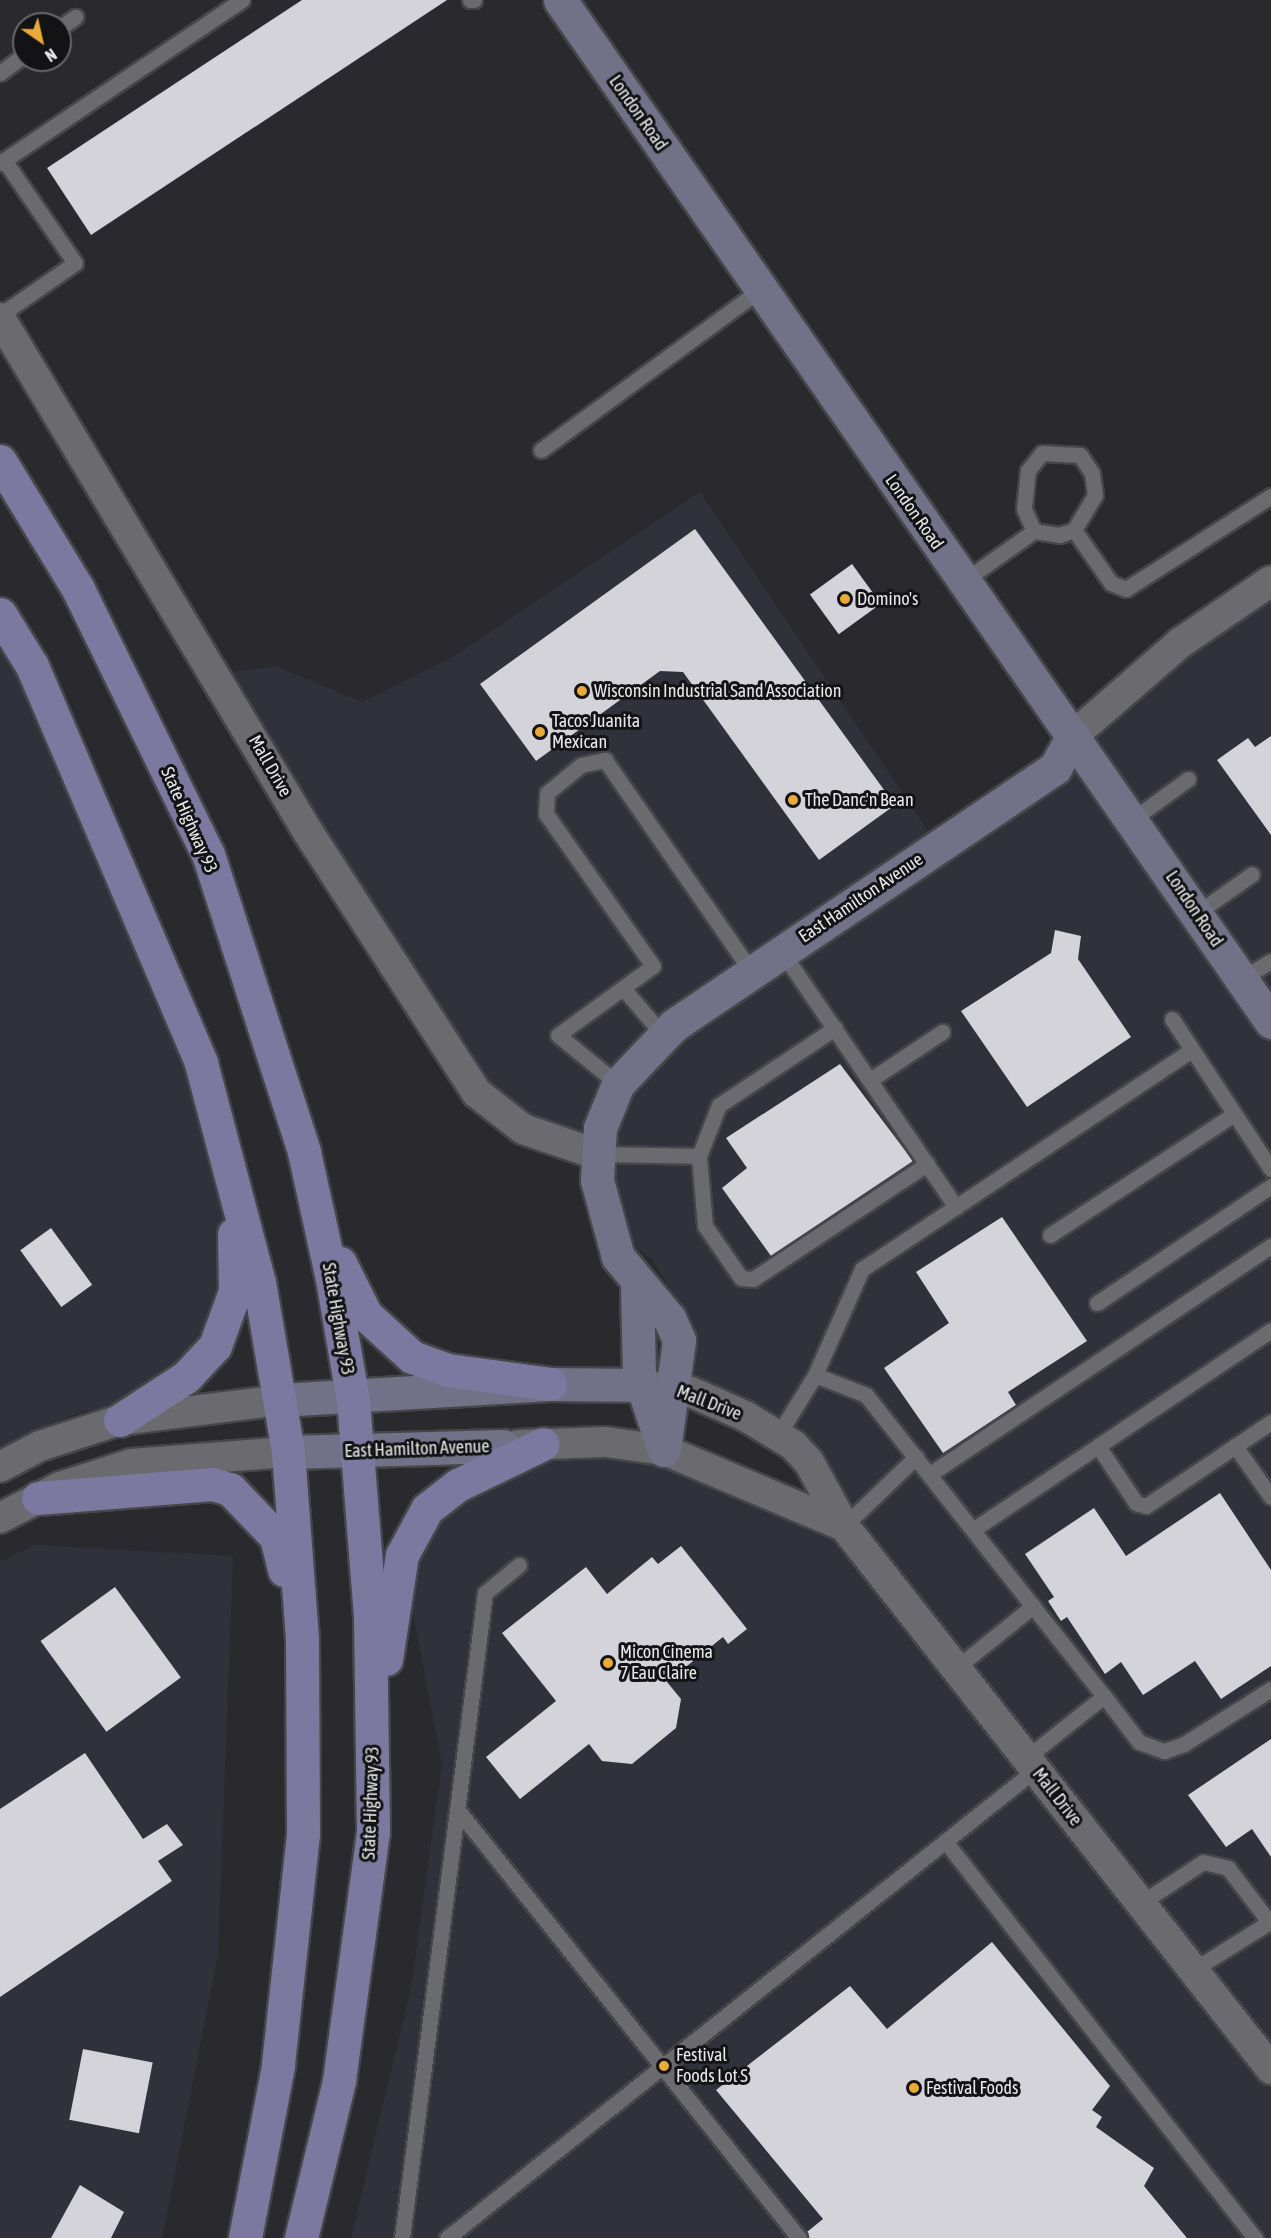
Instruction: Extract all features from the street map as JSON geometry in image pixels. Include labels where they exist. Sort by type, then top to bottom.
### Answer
[{"type":"main road","name":"State Highway 93","points":[[0,461],[78,589],[208,854],[304,1152],[321,1226],[352,1400],[357,1451],[373,1737],[374,1832],[360,1945],[339,2081],[301,2238]]},
{"type":"main road","points":[[0,614],[32,666],[146,928],[201,1063],[233,1172],[280,1400],[288,1452],[302,1640],[306,1743],[296,1928],[278,2066],[245,2238]]},
{"type":"main road","points":[[120,1420],[194,1370],[224,1329],[235,1291],[233,1172]]},
{"type":"main road","points":[[321,1226],[366,1315],[412,1357],[448,1370],[550,1384]]},
{"type":"main road","points":[[373,1737],[402,1555],[413,1529],[427,1509],[458,1485],[543,1444]]},
{"type":"main road","points":[[38,1498],[212,1484],[230,1489],[276,1537],[302,1640]]},
{"type":"street","name":"London Road","points":[[560,0],[962,582],[1133,819],[1271,1022]]},
{"type":"street","name":"Mall Drive","points":[[0,316],[308,832],[477,1093],[523,1129],[596,1154]]},
{"type":"street","name":"East Hamilton Avenue","points":[[0,1518],[38,1498],[131,1464],[288,1452],[606,1442],[664,1450],[675,1388],[676,1331],[637,1286],[609,1235],[596,1154],[602,1119],[618,1084],[662,1035],[1055,768],[1073,736],[1180,644],[1271,581]]},
{"type":"street","name":"East Hamilton Avenue","points":[[637,1286],[641,1385]]},
{"type":"street","points":[[0,1467],[40,1446],[120,1420],[280,1400],[352,1400],[550,1384],[641,1385]]},
{"type":"street","name":"Mall Drive","points":[[844,1526],[664,1450],[641,1385],[675,1388],[719,1404],[778,1435],[809,1462],[844,1526],[1271,2069]]},
{"type":"lane","points":[[0,316],[75,263],[2,161],[242,0]]},
{"type":"lane","points":[[541,450],[760,290]]},
{"type":"lane","points":[[962,582],[1034,531],[1059,535],[1074,530],[1095,495],[1092,473],[1080,455],[1065,450],[1042,453],[1028,470],[1024,509],[1034,531]]},
{"type":"lane","points":[[1074,530],[1111,583],[1126,589],[1271,496]]},
{"type":"lane","points":[[618,1084],[558,1035],[653,966],[546,814],[547,793],[581,765],[605,760],[752,972]]},
{"type":"lane","points":[[1133,819],[1188,779]]},
{"type":"lane","points":[[1197,913],[1252,874]]},
{"type":"lane","points":[[782,952],[957,1207]]},
{"type":"lane","points":[[1242,979],[1271,961]]},
{"type":"lane","points":[[623,988],[662,1035]]},
{"type":"lane","points":[[1172,1019],[1271,1169]]},
{"type":"lane","points":[[835,1028],[719,1105],[699,1156],[705,1226],[741,1278],[753,1279],[927,1164]]},
{"type":"lane","points":[[870,1080],[942,1032]]},
{"type":"lane","points":[[778,1435],[815,1375],[862,1269],[1192,1050]]},
{"type":"lane","points":[[1050,1235],[1234,1114]]},
{"type":"lane","points":[[596,1154],[699,1156]]},
{"type":"lane","points":[[1097,1303],[1271,1186]]},
{"type":"lane","points":[[930,1474],[1271,1246]]},
{"type":"lane","points":[[974,1529],[1271,1330]]},
{"type":"lane","points":[[815,1375],[866,1395],[1140,1742],[1164,1751],[1184,1744],[1271,1689]]},
{"type":"lane","points":[[1098,1446],[1136,1503],[1146,1506],[1271,1422]]},
{"type":"lane","points":[[1235,1446],[1271,1497]]},
{"type":"lane","points":[[844,1526],[916,1457]]},
{"type":"lane","points":[[402,2238],[484,1593],[519,1565]]},
{"type":"lane","points":[[956,1668],[1033,1606]]},
{"type":"lane","points":[[447,2238],[945,1841],[1104,1696]]},
{"type":"lane","points":[[457,1809],[799,2238]]},
{"type":"lane","points":[[945,1841],[1255,2238]]},
{"type":"lane","points":[[1141,1903],[1203,1862],[1228,1868],[1269,1920],[1193,1970]]},
{"type":"shaded area","points":[[700,492],[938,846],[1271,581],[1271,2238],[351,2238],[411,1988],[442,1764],[402,1555],[458,1485],[606,1442],[843,1525],[821,1480],[691,1392],[693,1351],[679,1305],[653,1260],[605,1222],[596,1154],[497,1112],[216,675],[275,666],[362,702],[458,654]]},
{"type":"shaded area","points":[[0,614],[233,1172],[215,1346],[115,1406],[78,1413],[0,1447]]},
{"type":"shaded area","points":[[35,1545],[233,1556],[218,1954],[162,2238],[0,2238],[0,1562]]},
{"type":"building","points":[[302,0],[447,0],[91,235],[47,168]]},
{"type":"building","points":[[695,529],[895,805],[819,860],[683,672],[660,671],[536,761],[480,684]]},
{"type":"building","name":"Domino's","points":[[852,564],[881,604],[839,634],[810,595]]},
{"type":"building","points":[[1271,736],[1271,835],[1217,760],[1248,738],[1255,747]]},
{"type":"building","points":[[1055,930],[1081,936],[1078,959],[1131,1037],[1027,1107],[961,1011],[1051,953]]},
{"type":"building","points":[[840,1064],[913,1161],[771,1256],[722,1188],[747,1168],[726,1138]]},
{"type":"building","points":[[1002,1217],[1087,1341],[1008,1392],[1016,1405],[943,1453],[884,1368],[949,1323],[916,1272]]},
{"type":"building","points":[[51,1228],[92,1285],[61,1307],[20,1250]]},
{"type":"building","points":[[1220,1493],[1271,1570],[1271,1666],[1221,1699],[1195,1661],[1143,1695],[1121,1662],[1105,1674],[1067,1617],[1061,1621],[1048,1601],[1054,1597],[1025,1554],[1094,1508],[1126,1556]]},
{"type":"building","name":"Micon Cinema 7 Eau Claire","points":[[681,1546],[747,1629],[728,1644],[723,1637],[667,1682],[681,1699],[676,1728],[632,1764],[602,1761],[589,1744],[520,1799],[486,1757],[556,1701],[502,1633],[586,1567],[607,1594],[652,1557],[658,1564]]},
{"type":"building","points":[[115,1587],[181,1678],[106,1732],[41,1641]]},
{"type":"building","points":[[1271,1739],[1271,1857],[1252,1829],[1226,1847],[1188,1795]]},
{"type":"building","points":[[85,1753],[143,1839],[167,1824],[183,1845],[158,1861],[172,1881],[0,1997],[0,1809]]},
{"type":"building","name":"Festival Foods","points":[[992,1942],[1110,2086],[1092,2110],[1102,2117],[1096,2127],[1154,2168],[1144,2186],[1187,2238],[809,2238],[807,2232],[823,2219],[716,2090],[850,1986],[887,2029]]},
{"type":"building","points":[[83,2049],[153,2063],[139,2133],[69,2120]]},
{"type":"building","points":[[80,2185],[124,2212],[111,2238],[51,2238]]},
{"type":"place","name":"Domino's","points":[[845,599]]},
{"type":"place","name":"Wisconsin Industrial Sand Association","points":[[582,691]]},
{"type":"place","name":"Tacos Juanita Mexican","points":[[540,732]]},
{"type":"place","name":"The Danc'n Bean","points":[[793,800]]},
{"type":"place","name":"Micon Cinema 7 Eau Claire","points":[[608,1663]]},
{"type":"place","name":"Festival Foods Lot S","points":[[664,2066]]},
{"type":"place","name":"Festival Foods","points":[[914,2088]]}]
